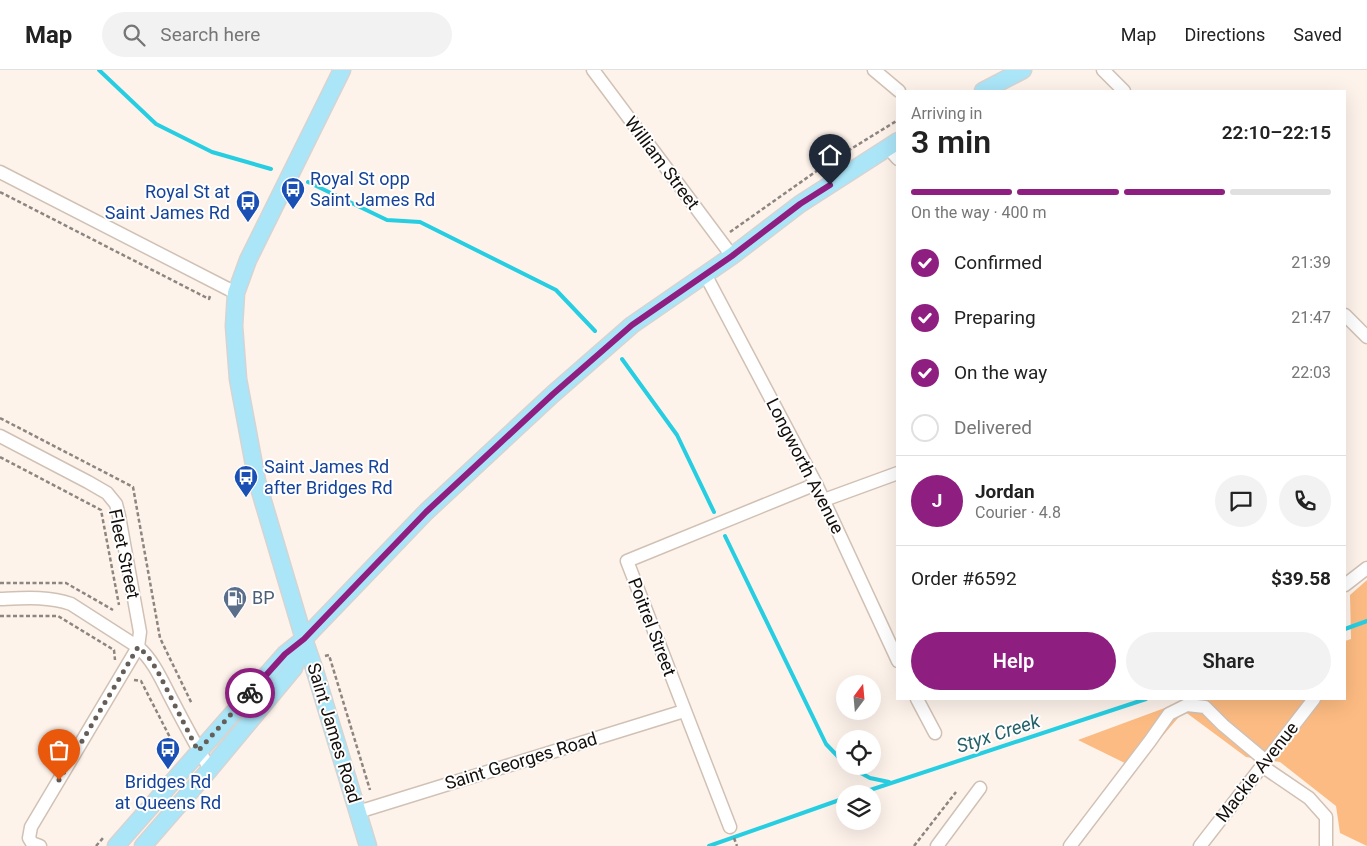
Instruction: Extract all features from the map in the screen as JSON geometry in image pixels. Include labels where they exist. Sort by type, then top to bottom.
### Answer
[{"type":"main road","name":"Saint James Road","points":[[342,70],[257,239],[236,293],[234,326],[238,379],[252,459],[264,507],[368,846]]},
{"type":"main road","points":[[985,90],[1023,70]]},
{"type":"main road","points":[[113,839],[198,751],[285,654],[304,639],[426,512],[553,394],[632,325],[732,256],[800,204],[894,150]]},
{"type":"main road","points":[[142,846],[210,769],[294,668],[304,639]]},
{"type":"street","name":"William Street","points":[[593,70],[732,256]]},
{"type":"street","points":[[874,70],[897,90]]},
{"type":"street","points":[[1103,70],[1123,90]]},
{"type":"street","points":[[0,172],[236,293]]},
{"type":"street","name":"Longworth Avenue","points":[[705,274],[824,500],[896,657]]},
{"type":"street","points":[[1346,316],[1367,337]]},
{"type":"street","name":"Fleet Street","points":[[0,436],[107,493],[116,504],[140,632],[138,647]]},
{"type":"street","points":[[824,500],[896,474]]},
{"type":"street","name":"Poitrel Street","points":[[730,827],[627,561],[816,484]]},
{"type":"street","points":[[1346,584],[1367,568]]},
{"type":"street","points":[[0,599],[45,598],[71,604],[138,647],[147,655],[157,670],[198,751],[210,769]]},
{"type":"street","points":[[40,846],[32,843],[29,838],[31,826],[138,647]]},
{"type":"street","points":[[918,700],[935,733]]},
{"type":"street","name":"Mackie Avenue","points":[[1200,846],[1313,700]]},
{"type":"street","points":[[1070,846],[1169,714],[1187,705],[1204,707],[1264,763],[1310,798],[1326,817],[1326,846]]},
{"type":"street","name":"Saint Georges Road","points":[[358,812],[684,711]]},
{"type":"street","points":[[937,846],[980,788]]},
{"type":"path","points":[[730,232],[828,163],[896,121]]},
{"type":"path","points":[[0,192],[209,299],[210,296]]},
{"type":"path","points":[[0,457],[101,510],[118,605]]},
{"type":"path","points":[[0,616],[58,616],[114,650],[115,661]]},
{"type":"path","points":[[325,656],[329,655],[370,790]]},
{"type":"path","points":[[134,680],[141,680],[178,754]]},
{"type":"path","points":[[914,846],[956,792]]},
{"type":"path","points":[[96,846],[113,839]]},
{"type":"shaded area","points":[[1367,580],[1367,846],[1340,833],[1336,806],[1280,762],[1246,757],[1184,711],[1135,768],[1078,740],[1186,700],[1346,700],[1346,641],[1351,639],[1350,595]]},
{"type":"waterway","points":[[99,70],[156,124],[212,152],[271,169]]},
{"type":"waterway","points":[[308,182],[387,220],[420,222],[556,290],[595,331]]},
{"type":"waterway","points":[[622,359],[677,435],[714,512]]},
{"type":"waterway","points":[[725,536],[826,744],[836,755]]},
{"type":"waterway","name":"Styx Creek","points":[[1346,629],[1367,621]]},
{"type":"waterway","name":"Styx Creek","points":[[881,786],[1143,700]]},
{"type":"waterway","points":[[864,775],[889,782]]},
{"type":"waterway","name":"Styx Creek","points":[[709,846],[836,801]]},
{"type":"way so far","points":[[59,780],[138,647],[147,655],[157,670],[198,751],[250,693]]},
{"type":"place","name":"Royal St opp Saint James Rd","points":[[293,210]]},
{"type":"place","name":"Royal St at Saint James Rd","points":[[248,223]]},
{"type":"place","name":"Saint James Rd after Bridges Rd","points":[[246,498]]},
{"type":"place","name":"BP","points":[[235,619]]},
{"type":"place","name":"Bridges Rd at Queens Rd","points":[[168,770]]},
{"type":"route","points":[[250,693],[285,654],[304,639],[426,512],[553,394],[632,325],[732,256],[800,204],[830,185]]}]
